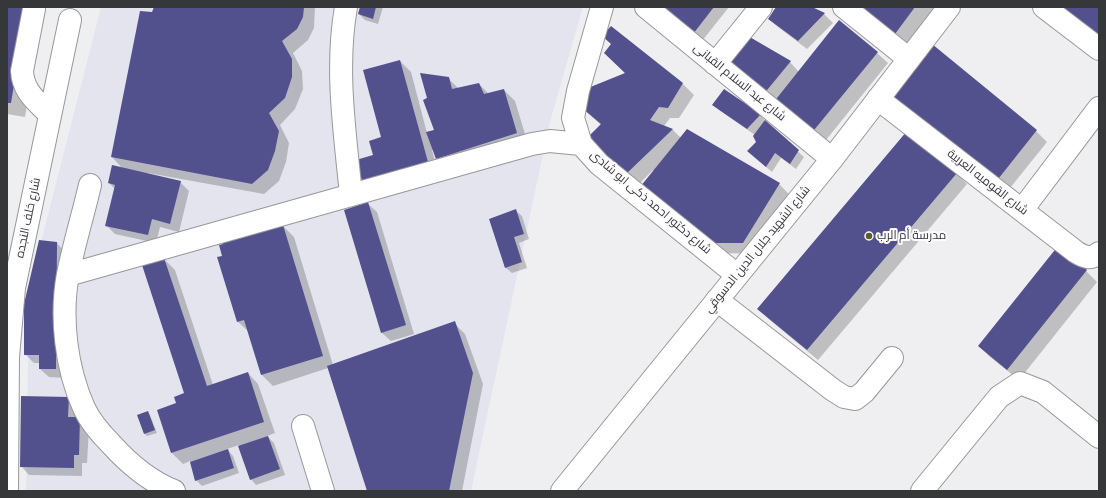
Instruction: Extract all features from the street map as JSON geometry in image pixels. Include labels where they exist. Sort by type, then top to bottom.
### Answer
[{"type":"street","points":[[346,7],[341,78],[351,195]]},
{"type":"street","name":"شارع دكتور احمد ذكى ابو شادى","points":[[602,7],[578,92],[573,118],[581,144],[600,164],[737,275]]},
{"type":"street","name":"شارع عبد السلام القبانى","points":[[646,7],[832,160]]},
{"type":"street","points":[[715,64],[761,7]]},
{"type":"street","points":[[844,7],[909,58]]},
{"type":"street","name":"شارع الشهيد جلال الدين الدسوقي","points":[[562,491],[832,160],[949,7]]},
{"type":"street","points":[[1044,7],[1099,49]]},
{"type":"street","points":[[34,9],[22,71],[23,81],[28,91],[50,115]]},
{"type":"street","name":"شارع خلف النجده","points":[[7,481],[8,357],[14,288],[70,20]]},
{"type":"street","name":"شارع القوميه العربية","points":[[878,99],[1084,258],[1094,257],[1099,253]]},
{"type":"street","points":[[1022,210],[1099,108]]},
{"type":"street","points":[[68,275],[532,144],[550,141],[581,144]]},
{"type":"street","points":[[90,185],[68,275],[65,318],[67,353],[75,384],[84,409],[100,432],[121,455],[140,473],[163,487],[174,491]]},
{"type":"street","points":[[717,300],[844,397],[855,399],[864,392],[892,358]]},
{"type":"street","points":[[922,491],[1000,397],[1020,383],[1043,392],[1099,437]]},
{"type":"street","points":[[302,426],[323,491]]},
{"type":"shaded area","points":[[101,7],[583,7],[550,122],[471,491],[26,491],[29,289]]},
{"type":"building","points":[[7,7],[27,7],[11,103],[7,103]]},
{"type":"building","points":[[154,7],[304,7],[303,17],[297,29],[282,41],[292,59],[292,77],[285,98],[269,113],[279,131],[275,151],[268,170],[252,184],[111,157],[140,11],[152,12]]},
{"type":"building","points":[[360,7],[376,7],[373,19],[358,14]]},
{"type":"building","points":[[662,7],[714,7],[693,34]]},
{"type":"building","points":[[776,7],[812,7],[825,13],[798,41],[768,19]]},
{"type":"building","points":[[850,7],[915,7],[892,38]]},
{"type":"building","points":[[1059,7],[1099,7],[1099,39]]},
{"type":"building","points":[[839,20],[878,52],[810,135],[773,103]]},
{"type":"building","points":[[611,26],[683,83],[668,108],[659,107],[650,120],[673,129],[625,175],[581,144],[601,124],[576,103],[588,88],[625,73],[604,53],[611,44],[602,36]]},
{"type":"building","points":[[748,36],[791,61],[763,95],[724,65]]},
{"type":"building","points":[[932,44],[1037,130],[995,183],[886,101]]},
{"type":"building","points":[[400,60],[428,162],[362,181],[356,160],[373,155],[369,141],[381,137],[363,70]]},
{"type":"building","points":[[420,73],[449,77],[452,89],[479,83],[484,94],[504,89],[517,133],[436,159],[426,132],[434,130],[423,100],[427,98]]},
{"type":"building","points":[[724,89],[761,114],[747,129],[712,105]]},
{"type":"building","points":[[765,120],[799,150],[790,164],[775,153],[766,167],[747,151],[756,142],[753,136]]},
{"type":"building","points":[[687,129],[780,183],[743,243],[714,243],[640,187]]},
{"type":"building","points":[[907,131],[957,173],[807,350],[757,309]]},
{"type":"building","points":[[112,165],[181,181],[170,224],[152,219],[148,235],[105,226],[115,185],[108,183]]},
{"type":"building","points":[[368,202],[406,325],[381,333],[344,210]]},
{"type":"building","points":[[516,209],[524,234],[514,237],[522,262],[505,268],[489,219]]},
{"type":"building","points":[[283,225],[323,356],[261,375],[244,320],[237,322],[217,257],[222,256],[219,245],[223,244],[220,236],[236,231],[238,239]]},
{"type":"building","points":[[39,240],[57,242],[56,369],[39,369],[39,355],[24,355],[24,304]]},
{"type":"building","points":[[1058,246],[1087,270],[1007,370],[978,346]]},
{"type":"building","points":[[164,258],[207,386],[248,372],[264,422],[171,453],[157,410],[176,403],[174,397],[184,393],[142,265]]},
{"type":"building","points":[[455,321],[473,373],[449,491],[367,491],[327,366]]},
{"type":"building","points":[[21,396],[69,397],[68,417],[80,417],[79,455],[74,455],[74,468],[20,467]]},
{"type":"building","points":[[148,411],[155,430],[144,434],[137,415]]},
{"type":"building","points":[[268,436],[280,469],[250,480],[238,446]]},
{"type":"building","points":[[228,449],[234,468],[195,481],[190,462]]},
{"type":"place","name":"مدرسة أم الرب","points":[[869,236]]}]
